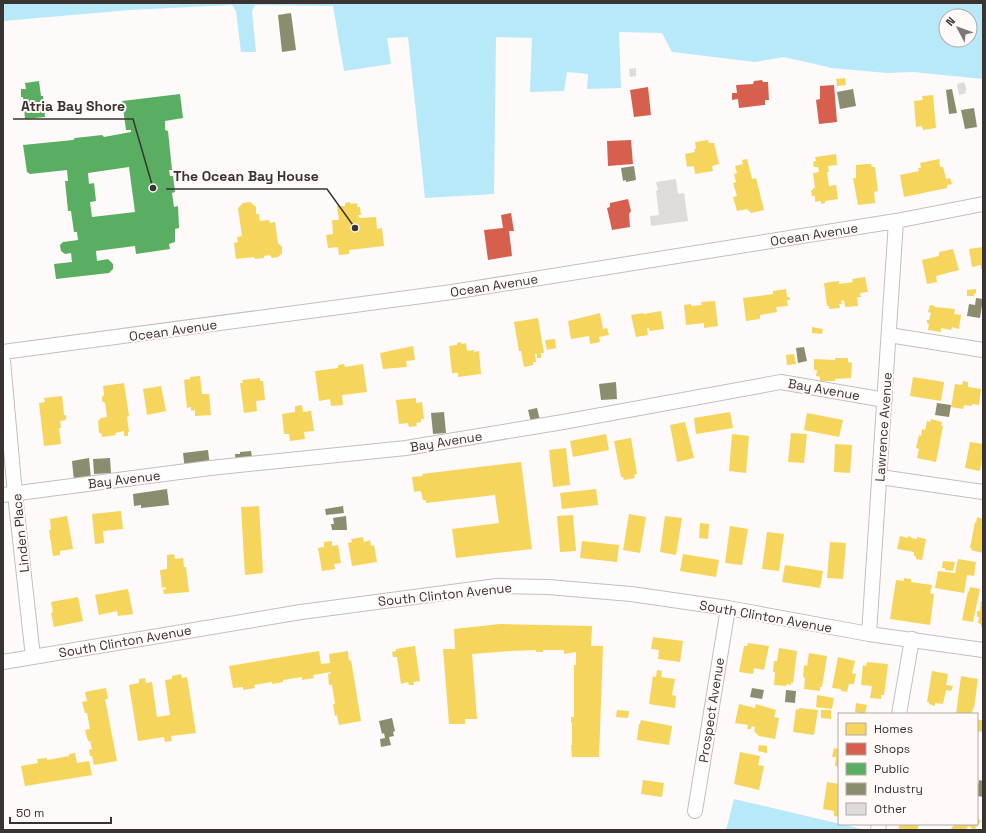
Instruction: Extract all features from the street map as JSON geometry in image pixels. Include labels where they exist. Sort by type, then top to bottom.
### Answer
[{"type":"street","name":"Ocean Avenue","points":[[3,352],[452,292],[896,221],[983,204]]},
{"type":"street","name":"Lawrence Avenue","points":[[869,634],[896,221]]},
{"type":"street","points":[[889,335],[983,350]]},
{"type":"street","name":"Linden Place","points":[[3,361],[9,494],[33,657]]},
{"type":"street","name":"Bay Avenue","points":[[9,494],[210,468],[406,448],[563,422],[781,382],[885,400]]},
{"type":"street","points":[[880,477],[983,492]]},
{"type":"street","name":"South Clinton Avenue","points":[[3,662],[301,612],[497,586],[548,587],[631,594],[728,608],[869,634],[983,650]]},
{"type":"street","name":"Prospect Avenue","points":[[695,812],[728,608]]},
{"type":"street","points":[[899,713],[912,640]]},
{"type":"water","points":[[3,3],[983,3],[983,79],[913,72],[887,73],[832,68],[784,57],[755,62],[672,52],[662,33],[619,32],[621,88],[587,89],[588,74],[567,72],[564,91],[530,92],[532,38],[496,37],[494,194],[425,198],[408,37],[387,38],[391,64],[344,71],[333,6],[255,5],[252,11],[256,52],[241,52],[236,11],[232,5],[130,10],[3,21]]},
{"type":"water","points":[[734,799],[838,823],[838,825],[866,830],[726,830]]},
{"type":"building: Homes","points":[[845,78],[846,85],[837,86],[836,79]]},
{"type":"building: Homes","points":[[933,95],[936,128],[923,130],[922,126],[916,127],[914,101],[923,100],[922,96]]},
{"type":"building: Homes","points":[[708,140],[709,143],[714,143],[719,164],[712,166],[713,171],[695,174],[694,166],[687,167],[685,154],[695,152],[695,142]]},
{"type":"building: Homes","points":[[836,154],[837,165],[828,166],[829,172],[827,172],[829,186],[836,185],[838,199],[825,201],[825,203],[821,204],[821,201],[815,202],[815,196],[812,196],[811,190],[815,188],[813,173],[819,172],[818,167],[814,167],[813,162],[816,161],[815,157]]},
{"type":"building: Homes","points":[[747,159],[752,179],[756,178],[764,210],[751,213],[747,209],[737,211],[733,197],[737,196],[733,183],[736,182],[734,174],[737,173],[735,166],[743,164],[742,160]]},
{"type":"building: Homes","points":[[939,159],[940,167],[943,167],[946,179],[950,178],[952,184],[947,185],[947,188],[904,197],[900,175],[919,171],[918,168],[921,168],[920,163]]},
{"type":"building: Homes","points":[[871,164],[872,167],[875,167],[878,191],[874,192],[875,203],[858,205],[853,178],[856,178],[856,165]]},
{"type":"building: Homes","points":[[250,202],[256,207],[256,214],[259,214],[260,221],[269,220],[270,223],[275,222],[278,243],[282,247],[282,253],[278,257],[272,258],[270,255],[264,256],[264,258],[255,259],[254,257],[236,259],[234,243],[238,242],[237,237],[242,236],[238,208],[243,203]]},
{"type":"building: Homes","points":[[350,202],[351,204],[357,203],[357,207],[360,207],[361,215],[358,215],[359,218],[376,217],[377,229],[382,228],[384,246],[349,250],[349,254],[339,255],[338,247],[328,248],[326,235],[333,234],[332,220],[339,220],[337,206],[345,206],[345,203]]},
{"type":"building: Homes","points":[[983,247],[983,269],[981,269],[981,265],[972,267],[969,249]]},
{"type":"building: Homes","points":[[953,249],[959,270],[936,276],[937,282],[927,284],[922,260],[939,256],[939,252]]},
{"type":"building: Homes","points":[[865,277],[868,292],[860,293],[861,297],[857,297],[858,306],[845,307],[844,300],[841,301],[842,304],[839,304],[840,308],[829,309],[829,306],[827,306],[824,283],[839,281],[839,284],[853,282],[852,279]]},
{"type":"building: Homes","points":[[786,289],[787,297],[789,297],[790,300],[787,300],[788,306],[776,307],[777,312],[760,315],[760,319],[746,321],[743,298],[773,294],[773,291]]},
{"type":"building: Homes","points":[[976,289],[974,296],[967,296],[967,290]]},
{"type":"building: Homes","points":[[715,301],[718,326],[704,328],[704,323],[686,325],[684,305],[702,305],[701,302]]},
{"type":"building: Homes","points":[[930,305],[935,306],[934,307],[955,309],[954,314],[961,315],[959,329],[952,327],[951,330],[941,328],[941,332],[928,330],[929,324],[927,323],[927,320],[929,320],[931,313],[928,312]]},
{"type":"building: Homes","points":[[661,311],[664,329],[650,331],[649,328],[647,328],[648,335],[636,337],[631,315]]},
{"type":"building: Homes","points":[[600,313],[603,329],[607,328],[609,335],[599,337],[600,342],[590,344],[589,336],[571,339],[568,321]]},
{"type":"building: Homes","points":[[538,318],[544,353],[541,353],[541,358],[537,358],[537,354],[535,354],[536,362],[533,362],[533,365],[524,367],[521,351],[519,351],[514,322]]},
{"type":"building: Homes","points":[[812,327],[823,329],[822,334],[812,333]]},
{"type":"building: Homes","points":[[555,339],[556,348],[547,350],[545,340]]},
{"type":"building: Homes","points":[[461,342],[461,344],[466,343],[467,351],[479,351],[481,374],[458,377],[458,373],[452,373],[449,346],[457,345],[457,343]]},
{"type":"building: Homes","points":[[413,346],[415,360],[406,361],[407,367],[383,369],[380,353]]},
{"type":"building: Homes","points":[[794,354],[796,364],[787,365],[786,355]]},
{"type":"building: Homes","points":[[835,358],[848,358],[848,362],[852,363],[851,378],[835,379],[835,381],[820,381],[820,377],[816,376],[817,370],[814,370],[814,359],[835,360]]},
{"type":"building: Homes","points":[[344,364],[345,367],[363,364],[367,392],[342,395],[343,405],[331,406],[330,399],[319,401],[315,371],[338,368],[338,365]]},
{"type":"building: Homes","points":[[200,376],[202,394],[209,394],[211,415],[195,416],[195,410],[191,411],[191,407],[187,408],[184,380],[190,379],[190,377]]},
{"type":"building: Homes","points":[[913,377],[944,382],[941,401],[910,396]]},
{"type":"building: Homes","points":[[260,378],[260,381],[263,381],[265,400],[256,401],[257,411],[244,413],[240,383],[243,383],[242,380]]},
{"type":"building: Homes","points":[[963,381],[968,382],[968,387],[981,389],[979,405],[964,405],[963,409],[951,407],[955,384],[962,385]]},
{"type":"building: Homes","points":[[124,383],[129,416],[127,417],[129,432],[128,436],[124,436],[124,431],[115,433],[116,435],[102,437],[101,433],[99,433],[98,421],[101,418],[107,417],[105,403],[102,401],[102,397],[104,395],[103,386]]},
{"type":"building: Homes","points":[[161,386],[166,411],[147,415],[143,389]]},
{"type":"building: Homes","points":[[62,396],[66,420],[60,421],[61,428],[59,428],[61,444],[44,446],[39,403],[45,402],[44,398]]},
{"type":"building: Homes","points":[[416,398],[416,403],[422,402],[424,419],[421,419],[421,422],[416,423],[417,426],[409,427],[408,423],[399,424],[396,400]]},
{"type":"building: Homes","points":[[302,405],[303,412],[311,411],[314,431],[304,432],[305,439],[290,441],[289,434],[284,434],[282,414],[295,412],[295,406]]},
{"type":"building: Homes","points":[[730,412],[733,428],[696,434],[694,418]]},
{"type":"building: Homes","points":[[807,413],[843,420],[839,437],[804,430]]},
{"type":"building: Homes","points":[[931,419],[942,422],[941,426],[943,426],[936,462],[917,458],[919,449],[916,448],[919,435],[921,436],[922,429],[925,430],[927,421],[930,422]]},
{"type":"building: Homes","points":[[685,422],[694,458],[677,462],[670,425]]},
{"type":"building: Homes","points":[[791,433],[807,434],[804,463],[788,462]]},
{"type":"building: Homes","points":[[606,434],[609,450],[573,457],[570,441]]},
{"type":"building: Homes","points":[[732,434],[749,436],[746,473],[729,471]]},
{"type":"building: Homes","points":[[631,438],[637,474],[634,475],[635,478],[624,480],[623,477],[621,477],[614,441]]},
{"type":"building: Homes","points":[[970,442],[983,444],[980,471],[965,468]]},
{"type":"building: Homes","points":[[835,444],[852,445],[850,473],[834,472]]},
{"type":"building: Homes","points":[[566,448],[570,485],[553,487],[549,450]]},
{"type":"building: Homes","points":[[521,462],[532,549],[456,558],[452,529],[499,523],[495,495],[426,503],[426,500],[423,500],[421,491],[414,492],[412,477],[423,476],[422,474]]},
{"type":"building: Homes","points":[[596,489],[598,505],[562,509],[560,493]]},
{"type":"building: Homes","points":[[259,506],[263,573],[245,575],[241,507]]},
{"type":"building: Homes","points":[[121,511],[123,529],[103,531],[104,543],[95,544],[92,514]]},
{"type":"building: Homes","points":[[629,514],[646,517],[640,553],[623,550]]},
{"type":"building: Homes","points":[[573,515],[576,551],[560,552],[557,516]]},
{"type":"building: Homes","points":[[67,516],[73,549],[60,551],[60,555],[53,556],[49,530],[51,530],[50,519]]},
{"type":"building: Homes","points":[[665,516],[682,518],[676,555],[660,552]]},
{"type":"building: Homes","points":[[977,517],[983,519],[983,553],[971,550],[972,548],[970,548]]},
{"type":"building: Homes","points":[[700,523],[709,524],[708,539],[699,538]]},
{"type":"building: Homes","points":[[730,526],[748,529],[742,565],[725,563]]},
{"type":"building: Homes","points":[[767,532],[784,534],[779,571],[762,569]]},
{"type":"building: Homes","points":[[900,536],[926,539],[922,560],[916,559],[914,552],[897,549]]},
{"type":"building: Homes","points":[[363,537],[364,542],[370,540],[371,546],[374,545],[377,562],[352,566],[348,543],[352,542],[351,539]]},
{"type":"building: Homes","points":[[332,541],[332,546],[338,545],[341,563],[334,564],[335,569],[322,571],[318,548],[324,547],[324,542]]},
{"type":"building: Homes","points":[[582,541],[619,545],[617,562],[580,558]]},
{"type":"building: Homes","points":[[830,542],[846,543],[843,579],[827,578]]},
{"type":"building: Homes","points":[[174,554],[175,559],[183,558],[184,567],[186,567],[189,592],[164,594],[163,590],[166,589],[166,587],[162,588],[160,570],[167,569],[167,555]]},
{"type":"building: Homes","points":[[683,554],[719,560],[716,577],[680,571]]},
{"type":"building: Homes","points":[[958,559],[976,562],[974,576],[967,575],[964,593],[935,588],[938,571],[955,573]]},
{"type":"building: Homes","points":[[943,561],[955,562],[953,571],[942,568]]},
{"type":"building: Homes","points":[[785,565],[823,571],[820,588],[782,582]]},
{"type":"building: Homes","points":[[904,578],[911,579],[911,582],[932,585],[930,593],[934,594],[930,625],[890,619],[896,580],[904,581]]},
{"type":"building: Homes","points":[[970,587],[980,589],[973,622],[962,620]]},
{"type":"building: Homes","points":[[128,589],[133,614],[118,616],[117,611],[99,615],[95,595]]},
{"type":"building: Homes","points":[[78,597],[83,621],[54,627],[51,613],[53,612],[51,602]]},
{"type":"building: Homes","points":[[981,601],[983,602],[983,627],[981,627],[981,624],[978,623],[979,617],[977,617],[977,611],[980,611]]},
{"type":"building: Homes","points":[[500,624],[592,626],[591,646],[603,646],[599,757],[572,757],[571,717],[574,717],[574,665],[576,665],[576,652],[564,654],[564,650],[543,650],[543,652],[536,652],[536,650],[472,654],[477,719],[465,719],[465,724],[449,724],[443,649],[455,649],[454,629]]},
{"type":"building: Homes","points":[[653,637],[683,641],[680,662],[658,659],[659,650],[651,649]]},
{"type":"building: Homes","points":[[748,643],[769,646],[764,670],[754,668],[753,674],[739,672],[744,646],[747,646]]},
{"type":"building: Homes","points":[[415,646],[420,681],[413,682],[414,685],[409,685],[408,682],[401,684],[397,657],[393,657],[392,652],[396,651],[396,649]]},
{"type":"building: Homes","points":[[779,648],[797,651],[793,683],[791,682],[791,685],[774,685],[774,661],[777,661]]},
{"type":"building: Homes","points":[[319,651],[321,664],[330,663],[329,654],[348,651],[349,661],[351,660],[361,721],[339,725],[337,715],[335,716],[332,685],[329,685],[328,674],[331,672],[313,675],[314,678],[302,680],[302,677],[283,680],[283,682],[272,684],[272,682],[254,685],[255,688],[243,690],[243,687],[233,688],[229,666]]},
{"type":"building: Homes","points":[[809,653],[827,656],[820,691],[804,689],[804,665],[807,666]]},
{"type":"building: Homes","points":[[838,657],[855,661],[852,673],[856,674],[854,684],[849,684],[847,692],[841,691],[841,689],[832,688]]},
{"type":"building: Homes","points":[[867,662],[888,664],[884,695],[881,695],[881,699],[870,698],[872,686],[861,685],[863,665],[866,666]]},
{"type":"building: Homes","points":[[657,670],[662,671],[661,677],[675,679],[672,695],[676,696],[675,708],[649,704],[653,676],[656,677]]},
{"type":"building: Homes","points":[[932,671],[948,674],[946,685],[953,686],[951,691],[946,690],[943,704],[935,703],[935,706],[927,702]]},
{"type":"building: Homes","points":[[181,674],[182,678],[187,677],[196,733],[171,736],[172,741],[165,742],[164,737],[138,741],[129,685],[139,683],[139,679],[145,678],[146,683],[152,682],[157,717],[170,715],[165,680],[172,679],[172,676]]},
{"type":"building: Homes","points":[[961,676],[978,679],[972,713],[956,713]]},
{"type":"building: Homes","points":[[106,688],[108,699],[105,699],[117,761],[94,765],[89,750],[92,749],[90,741],[88,741],[85,730],[90,729],[87,713],[85,713],[82,702],[87,701],[85,692]]},
{"type":"building: Homes","points":[[817,695],[834,698],[832,709],[816,707]]},
{"type":"building: Homes","points":[[856,703],[867,705],[865,713],[855,712]]},
{"type":"building: Homes","points":[[739,704],[755,708],[756,704],[776,710],[774,717],[779,718],[775,739],[759,736],[754,731],[755,727],[752,726],[751,729],[747,729],[748,725],[735,723]]},
{"type":"building: Homes","points":[[799,708],[818,710],[814,735],[793,732],[796,709],[799,710]]},
{"type":"building: Homes","points":[[617,710],[629,711],[628,718],[616,717]]},
{"type":"building: Homes","points":[[821,710],[831,710],[831,719],[821,718]]},
{"type":"building: Homes","points":[[641,720],[672,726],[669,745],[637,740]]},
{"type":"building: Homes","points":[[978,720],[983,720],[983,732],[978,731]]},
{"type":"building: Homes","points":[[759,745],[767,746],[767,753],[758,751]]},
{"type":"building: Homes","points":[[834,748],[838,749],[838,767],[835,766],[836,757],[832,757]]},
{"type":"building: Homes","points":[[740,752],[760,756],[758,765],[764,766],[759,790],[734,784]]},
{"type":"building: Homes","points":[[75,753],[77,763],[89,761],[92,775],[25,786],[21,766],[38,763],[37,759],[47,758],[47,760],[69,756],[69,754]]},
{"type":"building: Homes","points":[[643,780],[664,783],[662,797],[641,794]]},
{"type":"building: Homes","points":[[827,782],[838,784],[838,817],[834,816],[834,811],[823,809]]},
{"type":"building: Homes","points":[[900,825],[919,825],[917,830],[898,830]]},
{"type":"building: Homes","points":[[954,825],[978,825],[974,830],[969,826],[965,830],[950,830]]},
{"type":"building: Shops","points":[[762,80],[763,82],[768,82],[769,100],[765,100],[765,105],[739,108],[738,99],[732,100],[732,93],[737,93],[736,85],[753,84],[754,81]]},
{"type":"building: Shops","points":[[834,85],[837,122],[819,124],[816,100],[820,99],[820,86]]},
{"type":"building: Shops","points":[[648,87],[651,115],[634,117],[630,90]]},
{"type":"building: Shops","points":[[631,140],[633,164],[608,166],[607,141]]},
{"type":"building: Shops","points":[[628,199],[631,211],[629,214],[630,227],[612,230],[607,208],[610,207],[610,203]]},
{"type":"building: Shops","points":[[511,213],[514,231],[509,231],[512,256],[488,260],[484,230],[503,228],[501,215]]},
{"type":"building: Public","points":[[39,81],[41,96],[43,96],[45,117],[25,119],[21,89],[26,89],[25,83]]},
{"type":"building: Public","points":[[180,94],[183,118],[165,121],[165,130],[168,131],[172,170],[169,170],[170,176],[173,176],[175,192],[172,193],[174,207],[178,206],[179,228],[175,229],[175,242],[169,244],[170,249],[136,254],[135,246],[96,251],[97,261],[108,259],[113,264],[113,269],[109,273],[56,279],[54,264],[72,262],[71,253],[65,254],[61,251],[60,245],[63,242],[78,240],[77,232],[74,232],[71,211],[68,211],[65,181],[68,181],[67,170],[30,174],[27,172],[23,145],[73,140],[75,138],[102,135],[104,137],[131,132],[131,130],[126,130],[122,101]],"holes":[[[129,167],[135,212],[92,217],[90,202],[96,201],[94,183],[89,184],[88,173]]]},
{"type":"building: Industry","points":[[291,13],[296,50],[282,52],[278,15]]},
{"type":"building: Industry","points":[[853,89],[856,106],[840,109],[837,92]]},
{"type":"building: Industry","points":[[952,89],[957,113],[949,114],[946,90]]},
{"type":"building: Industry","points":[[974,108],[977,127],[965,129],[961,110]]},
{"type":"building: Industry","points":[[634,166],[636,180],[626,182],[626,180],[623,181],[621,168]]},
{"type":"building: Industry","points":[[976,298],[983,299],[980,318],[967,316],[969,304],[975,305]]},
{"type":"building: Industry","points":[[804,347],[807,361],[798,363],[796,348]]},
{"type":"building: Industry","points":[[616,382],[617,399],[601,400],[599,384]]},
{"type":"building: Industry","points":[[937,403],[951,405],[949,417],[935,415]]},
{"type":"building: Industry","points":[[537,408],[540,420],[531,422],[528,410]]},
{"type":"building: Industry","points":[[444,412],[446,433],[433,434],[431,413]]},
{"type":"building: Industry","points":[[208,450],[210,467],[185,470],[183,453]]},
{"type":"building: Industry","points":[[251,451],[253,462],[236,464],[235,454]]},
{"type":"building: Industry","points":[[89,458],[91,478],[74,481],[72,461]]},
{"type":"building: Industry","points":[[110,458],[111,473],[94,474],[93,459]]},
{"type":"building: Industry","points":[[167,489],[169,505],[141,508],[141,505],[134,506],[133,494]]},
{"type":"building: Industry","points":[[343,506],[344,513],[326,515],[325,509]]},
{"type":"building: Industry","points":[[346,516],[347,530],[332,530],[331,524],[334,524],[333,518]]},
{"type":"building: Industry","points":[[752,688],[764,690],[762,699],[750,697]]},
{"type":"building: Industry","points":[[786,690],[796,691],[795,703],[785,702]]},
{"type":"building: Industry","points":[[392,718],[395,731],[393,732],[394,736],[389,737],[391,745],[381,747],[380,739],[385,738],[384,733],[382,734],[379,721]]},
{"type":"building: Industry","points":[[979,780],[983,781],[983,797],[978,796]]},
{"type":"building: Other","points":[[636,68],[636,76],[630,77],[629,69]]},
{"type":"building: Other","points":[[964,82],[967,90],[965,90],[966,93],[959,95],[957,84]]},
{"type":"building: Other","points":[[676,179],[678,194],[684,193],[688,221],[651,226],[650,216],[659,215],[656,191],[658,190],[656,182]]},
{"type":"place","name":"Atria Bay Shore","points":[[153,188]]},
{"type":"place","name":"The Ocean Bay House","points":[[355,228]]}]
